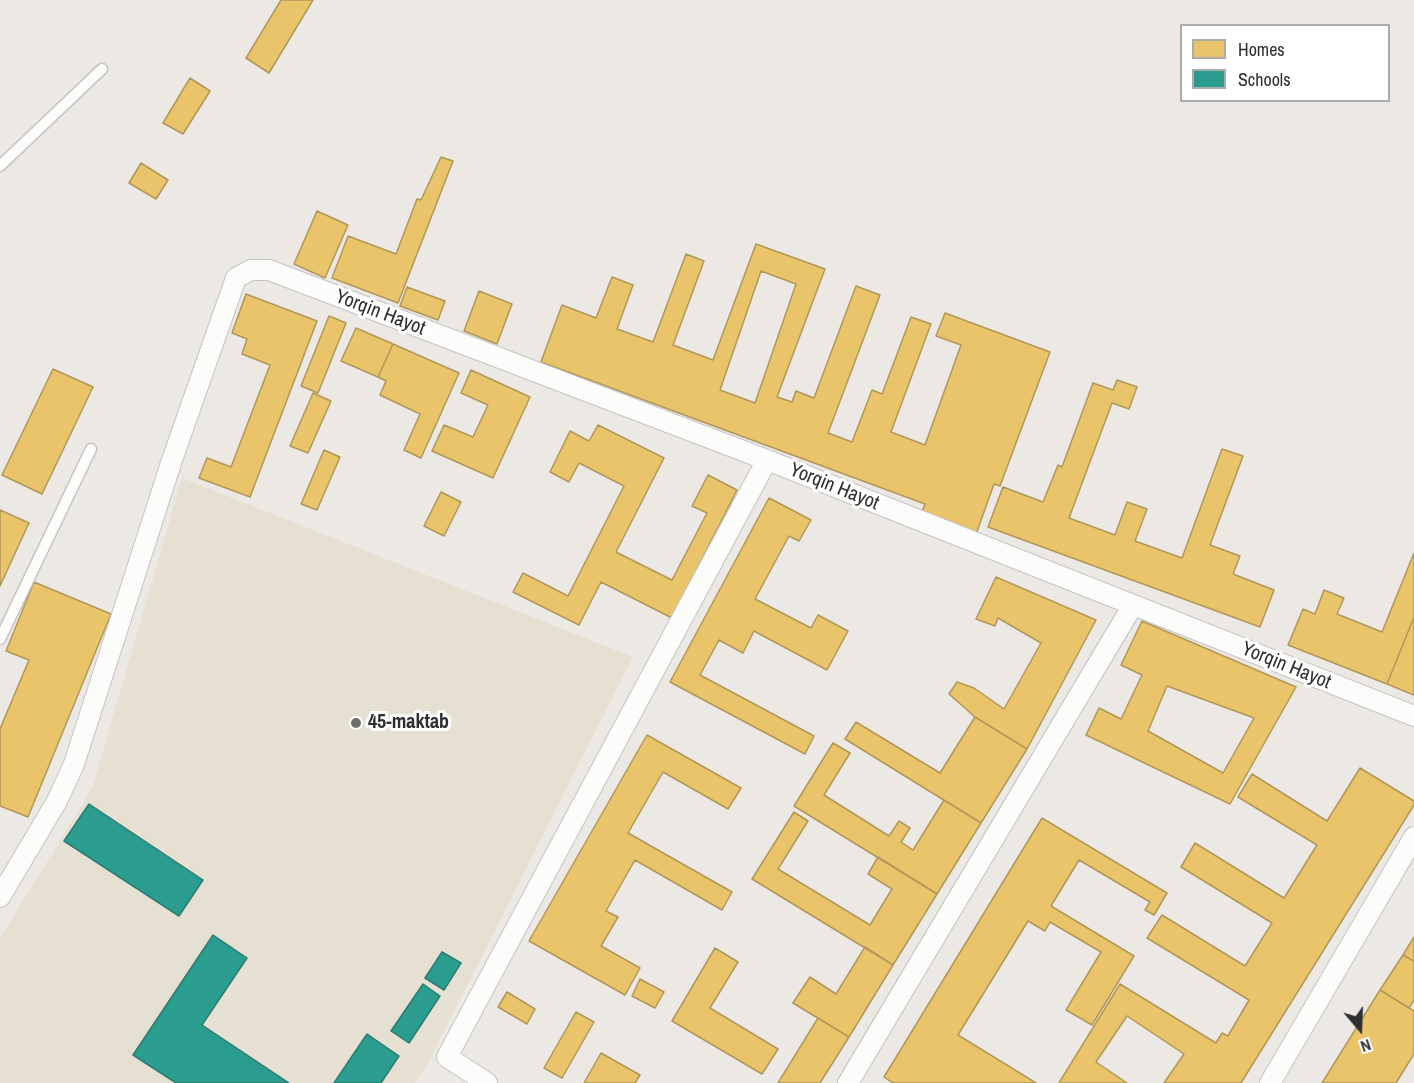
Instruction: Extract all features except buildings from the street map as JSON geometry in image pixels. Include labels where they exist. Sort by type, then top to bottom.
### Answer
[{"type":"street","name":"Yorqin Hayot","points":[[0,897],[57,801],[74,764],[172,460],[232,289],[236,278],[251,270],[269,270],[767,460],[1414,716]]},
{"type":"street","points":[[486,1083],[447,1057],[767,460]]},
{"type":"street","points":[[848,1083],[1133,605]]},
{"type":"street","points":[[1270,1083],[1414,837]]},
{"type":"lane","points":[[0,166],[102,69]]},
{"type":"lane","points":[[0,639],[91,449]]},
{"type":"shaded area","name":"45-maktab","points":[[182,478],[633,657],[428,1063],[415,1083],[0,1083],[0,938],[92,789]]},
{"type":"place","name":"45-maktab","points":[[356,723]]}]
